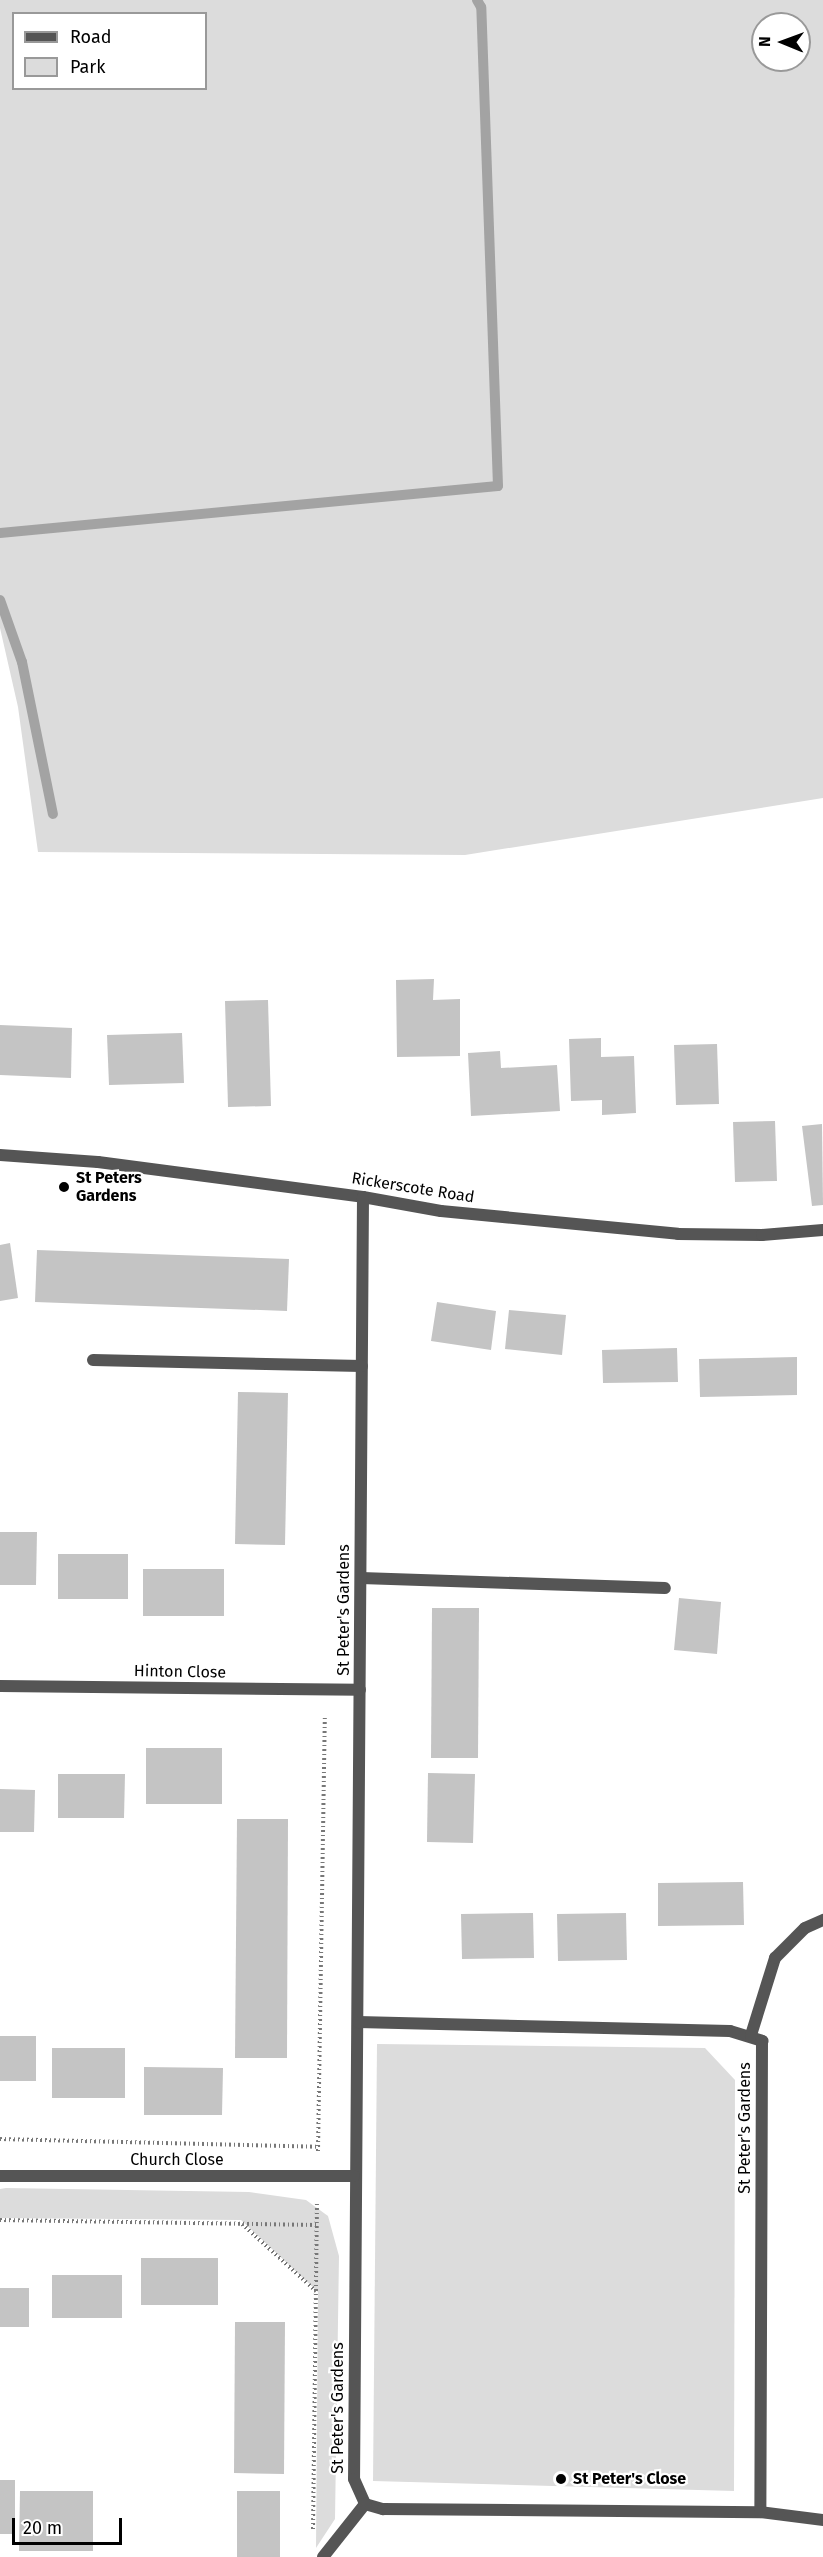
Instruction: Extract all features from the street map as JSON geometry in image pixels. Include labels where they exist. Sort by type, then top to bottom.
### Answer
[{"type":"street","name":"Rickerscote Road","points":[[0,1155],[98,1162],[363,1197],[441,1211],[678,1234],[762,1235],[823,1230]]},
{"type":"street","name":"St Peter's Gardens","points":[[363,1197],[358,2022],[354,2176],[354,2479],[365,2505]]},
{"type":"street","points":[[93,1360],[362,1366]]},
{"type":"street","points":[[361,1578],[665,1588]]},
{"type":"street","name":"Hinton Close","points":[[0,1686],[360,1690]]},
{"type":"street","points":[[358,2022],[751,2035],[775,1958],[805,1928],[823,1920]]},
{"type":"street","name":"St Peter's Gardens","points":[[751,2035],[762,2041],[760,2512]]},
{"type":"street","name":"Church Close","points":[[0,2176],[354,2176]]},
{"type":"street","points":[[323,2557],[365,2505],[383,2509],[760,2512],[823,2520]]},
{"type":"path","points":[[313,2534],[325,1690]]},
{"type":"path","points":[[0,2139],[318,2147]]},
{"type":"path","points":[[0,2220],[317,2225]]},
{"type":"path","points":[[241,2224],[316,2291]]},
{"type":"green space","points":[[0,0],[823,0],[823,798],[465,855],[38,852],[18,707],[0,628]]},
{"type":"green space","points":[[377,2044],[705,2048],[735,2080],[734,2491],[373,2481]]},
{"type":"green space","points":[[0,2189],[249,2192],[306,2200],[328,2216],[339,2256],[335,2519],[316,2548],[318,2292],[241,2220],[0,2218]]},
{"type":"building","points":[[434,979],[433,1000],[460,999],[460,1056],[397,1057],[396,980]]},
{"type":"building","points":[[268,1000],[271,1106],[228,1107],[225,1001]]},
{"type":"building","points":[[0,1025],[72,1028],[71,1078],[0,1075]]},
{"type":"building","points":[[182,1033],[184,1083],[109,1085],[107,1035]]},
{"type":"building","points":[[601,1038],[601,1057],[634,1056],[636,1113],[602,1115],[602,1100],[571,1101],[569,1039]]},
{"type":"building","points":[[717,1044],[719,1104],[676,1105],[674,1045]]},
{"type":"building","points":[[500,1051],[501,1068],[557,1065],[560,1111],[471,1116],[468,1053]]},
{"type":"building","points":[[775,1121],[777,1181],[735,1182],[733,1122]]},
{"type":"building","points":[[822,1124],[823,1205],[812,1206],[802,1126]]},
{"type":"building","points":[[10,1243],[18,1298],[0,1301],[0,1245]]},
{"type":"building","points":[[37,1250],[289,1259],[287,1311],[35,1302]]},
{"type":"building","points":[[437,1302],[496,1311],[491,1350],[431,1341]]},
{"type":"building","points":[[509,1310],[566,1315],[562,1355],[505,1349]]},
{"type":"building","points":[[677,1348],[678,1382],[603,1383],[602,1350]]},
{"type":"building","points":[[797,1357],[797,1395],[700,1397],[699,1359]]},
{"type":"building","points":[[238,1392],[288,1393],[285,1545],[235,1544]]},
{"type":"building","points":[[0,1532],[37,1532],[36,1585],[0,1585]]},
{"type":"building","points":[[58,1554],[128,1554],[128,1599],[58,1599]]},
{"type":"building","points":[[143,1569],[224,1569],[224,1616],[143,1616]]},
{"type":"building","points":[[679,1598],[721,1602],[717,1654],[674,1650]]},
{"type":"building","points":[[432,1608],[479,1608],[478,1758],[431,1758]]},
{"type":"building","points":[[146,1748],[222,1748],[222,1804],[146,1804]]},
{"type":"building","points":[[428,1773],[475,1774],[473,1843],[427,1842]]},
{"type":"building","points":[[58,1774],[125,1774],[124,1818],[58,1818]]},
{"type":"building","points":[[0,1789],[35,1790],[34,1832],[0,1832]]},
{"type":"building","points":[[237,1819],[288,1819],[287,2058],[235,2058]]},
{"type":"building","points":[[743,1882],[744,1925],[658,1926],[658,1883]]},
{"type":"building","points":[[533,1913],[534,1958],[462,1959],[461,1914]]},
{"type":"building","points":[[626,1913],[627,1960],[558,1961],[557,1914]]},
{"type":"building","points":[[0,2036],[36,2036],[36,2081],[0,2081]]},
{"type":"building","points":[[52,2048],[125,2048],[125,2098],[52,2098]]},
{"type":"building","points":[[144,2067],[223,2068],[222,2115],[144,2115]]},
{"type":"building","points":[[141,2258],[218,2258],[218,2305],[141,2305]]},
{"type":"building","points":[[52,2275],[122,2275],[122,2318],[52,2318]]},
{"type":"building","points":[[0,2288],[29,2288],[29,2327],[0,2327]]},
{"type":"building","points":[[235,2322],[285,2322],[284,2474],[234,2473]]},
{"type":"building","points":[[0,2480],[15,2480],[15,2534],[0,2534]]},
{"type":"building","points":[[20,2491],[93,2491],[93,2551],[19,2551]]},
{"type":"building","points":[[237,2491],[280,2491],[280,2557],[237,2557]]},
{"type":"waterway","points":[[0,533],[498,486],[481,7],[477,0]]},
{"type":"waterway","points":[[0,600],[22,662],[53,814]]},
{"type":"place","name":"St Peters Gardens","points":[[64,1187]]},
{"type":"place","name":"St Peter's Close","points":[[561,2479]]}]
